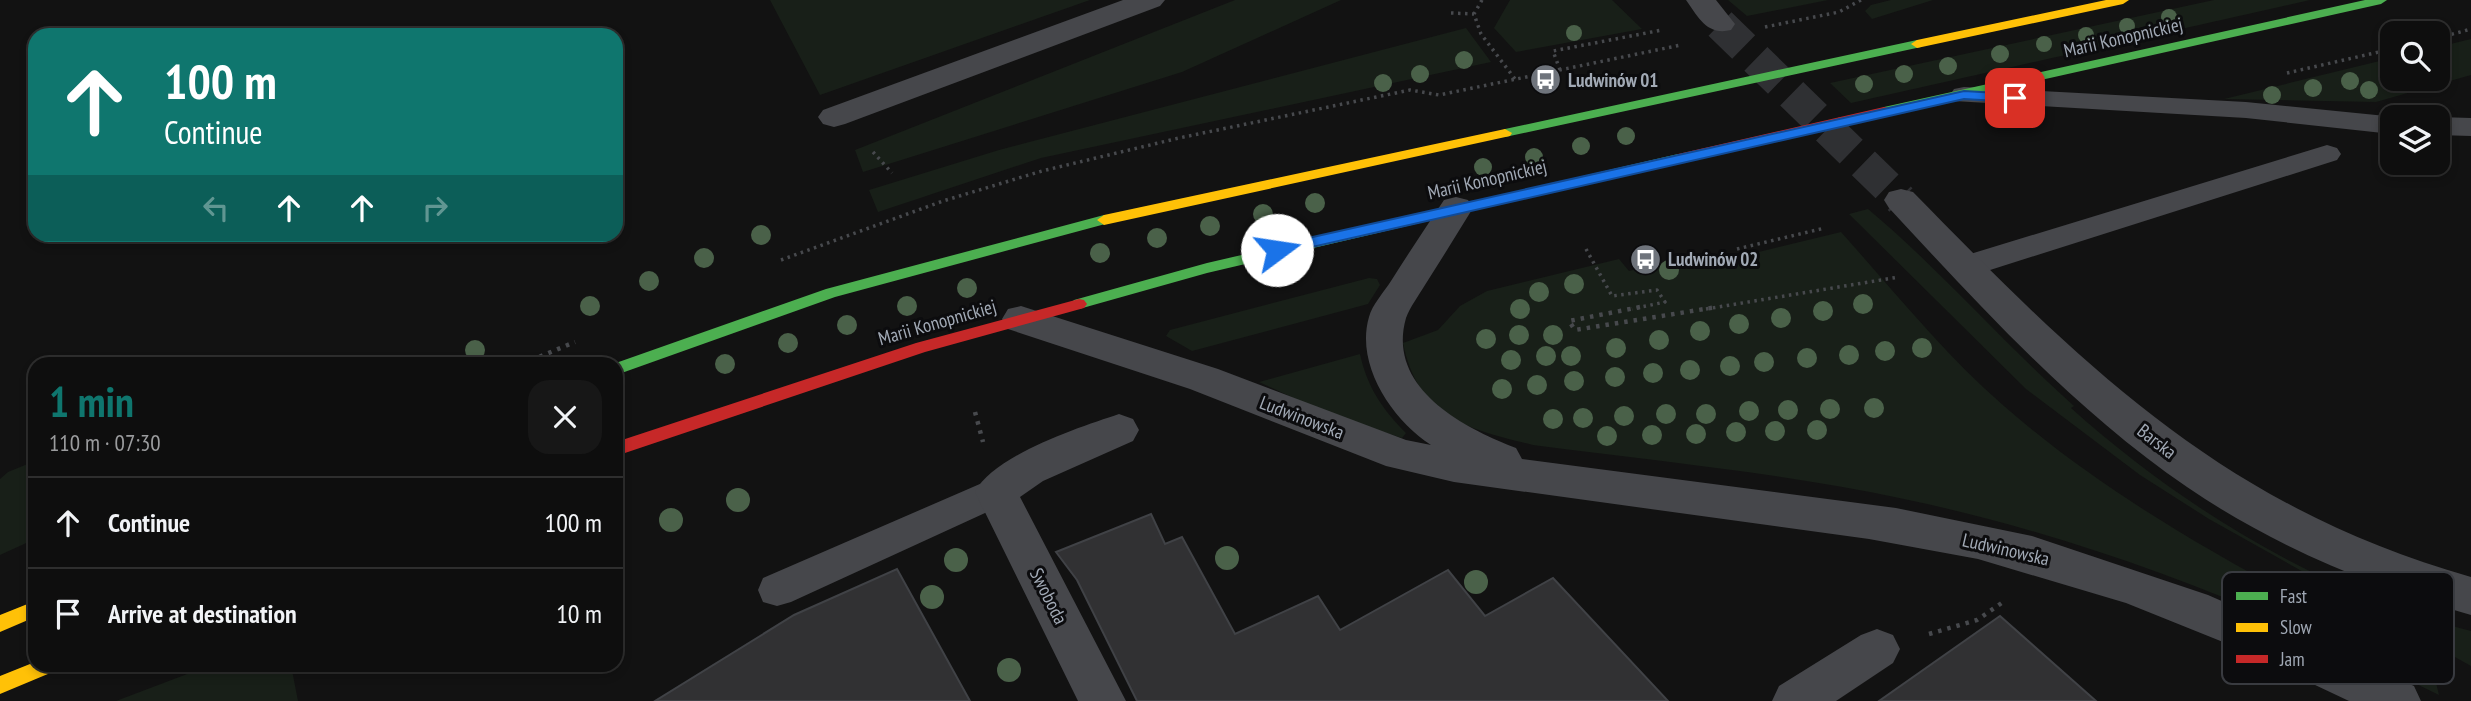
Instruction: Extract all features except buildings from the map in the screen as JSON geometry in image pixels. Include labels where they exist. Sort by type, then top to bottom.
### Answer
[{"type":"main road","name":"Marii Konopnickiej","points":[[623,367],[831,293],[1066,228],[2123,0]]},
{"type":"main road","name":"Marii Konopnickiej","points":[[623,447],[826,378],[1021,319],[1220,264],[1455,208],[2381,0]]},
{"type":"main road","points":[[0,624],[28,612]]},
{"type":"main road","points":[[0,685],[31,672]]},
{"type":"street","points":[[834,117],[1150,0]]},
{"type":"street","points":[[1701,0],[1720,24]]},
{"type":"street","name":"Barska","points":[[1901,201],[2052,353],[2200,475],[2251,505],[2319,539],[2399,572]]},
{"type":"street","name":"Ludwinowska","points":[[1455,208],[1388,315],[1384,326],[1385,356],[1399,387],[1422,414],[1455,440],[1525,469],[1590,485]]},
{"type":"street","name":"Ludwinowska","points":[[1021,319],[1204,379],[1401,455],[1454,466],[1876,523],[1976,540],[2050,559],[2222,621]]},
{"type":"street","points":[[996,492],[1028,469],[1119,430]]},
{"type":"street","name":"Swoboda","points":[[996,492],[1102,701]]},
{"type":"street","name":"Barska","points":[[2454,591],[2471,596]]},
{"type":"street","points":[[1796,701],[1877,649]]},
{"type":"street","name":"Ludwinowska","points":[[2363,684],[2397,701]]},
{"type":"lane","points":[[1964,95],[2246,110],[2380,124]]},
{"type":"lane","points":[[2450,126],[2471,127]]},
{"type":"lane","points":[[1965,267],[2328,154]]},
{"type":"lane","points":[[777,590],[996,492]]},
{"type":"path","points":[[1482,0],[1474,14],[1481,34],[1515,79]]},
{"type":"path","points":[[1451,13],[1474,14]]},
{"type":"path","points":[[2450,35],[2471,29]]},
{"type":"path","points":[[1560,70],[1553,51],[1662,30]]},
{"type":"path","points":[[873,152],[892,173]]},
{"type":"path","points":[[1737,249],[1825,228]]},
{"type":"path","points":[[1586,249],[1612,296],[1657,290],[1665,302],[1569,321],[1575,330],[1899,277]]},
{"type":"path","points":[[1977,620],[2009,598]]},
{"type":"shaded area","points":[[770,0],[1090,0],[820,95]]},
{"type":"shaded area","points":[[1235,0],[1341,0],[1182,72],[863,172],[855,150]]},
{"type":"shaded area","points":[[1510,0],[1612,0],[1642,29],[1516,52],[1494,28]]},
{"type":"shaded area","points":[[1728,0],[1828,0],[1747,16]]},
{"type":"shaded area","points":[[1891,0],[1933,0],[1872,19],[1865,11],[1871,5]]},
{"type":"shaded area","points":[[2214,0],[2310,0],[1851,103],[1830,83]]},
{"type":"shaded area","points":[[1466,28],[1491,62],[1041,158],[878,212],[869,190],[999,150]]},
{"type":"shaded area","points":[[2471,39],[2471,75],[2450,81],[2450,44]]},
{"type":"shaded area","points":[[2380,61],[2380,91],[2415,91],[2376,102],[2224,99]]},
{"type":"shaded area","points":[[1868,209],[1895,232],[2074,406],[2071,408],[2114,445],[2208,513],[2258,544],[2312,572],[2303,572],[2209,519],[2140,475],[2026,389],[1849,214]]},
{"type":"shaded area","points":[[1841,232],[1920,322],[2004,406],[2104,483],[2249,572],[2222,572],[2222,597],[2042,534],[1904,499],[1719,468],[1533,445],[1487,433],[1449,416],[1433,404],[1420,388],[1410,368],[1403,343],[1438,330],[1460,306],[1487,291],[1619,259],[1629,271],[1694,255],[1722,261]]},
{"type":"shaded area","points":[[1369,278],[1377,279],[1380,285],[1368,304],[1192,351],[1166,336],[1170,330]]},
{"type":"shaded area","points":[[1360,354],[1377,397],[1406,433],[1402,438],[1330,415],[1259,382]]},
{"type":"shaded area","points":[[28,464],[28,542],[0,555],[0,479],[8,472]]},
{"type":"shaded area","points":[[2454,626],[2471,631],[2471,666],[2454,656]]},
{"type":"shaded area","points":[[193,672],[292,672],[298,701],[116,701]]},
{"type":"shaded area","points":[[2416,684],[2436,684],[2439,695]]},
{"type":"tunnel","points":[[1720,24],[1901,200]]},
{"type":"traffic: fast","points":[[1884,111],[2381,0]]},
{"type":"traffic: fast","points":[[1505,133],[1917,44]]},
{"type":"traffic: fast","points":[[1079,304],[1207,268],[1678,158]]},
{"type":"traffic: fast","points":[[623,367],[831,293],[1104,220]]},
{"type":"traffic: slow","points":[[1917,44],[2123,0]]},
{"type":"traffic: slow","points":[[1104,220],[1505,133]]},
{"type":"traffic: slow","points":[[0,624],[28,612]]},
{"type":"traffic: slow","points":[[0,685],[31,672]]},
{"type":"traffic: jam","points":[[1678,158],[1884,111]]},
{"type":"traffic: jam","points":[[623,447],[922,347],[1079,304]]},
{"type":"place","name":"Ludwinów 01","points":[[1545,80]]},
{"type":"place","name":"Ludwinów 02","points":[[1645,259]]},
{"type":"route","points":[[1277,250],[1964,95],[2015,98]]}]
